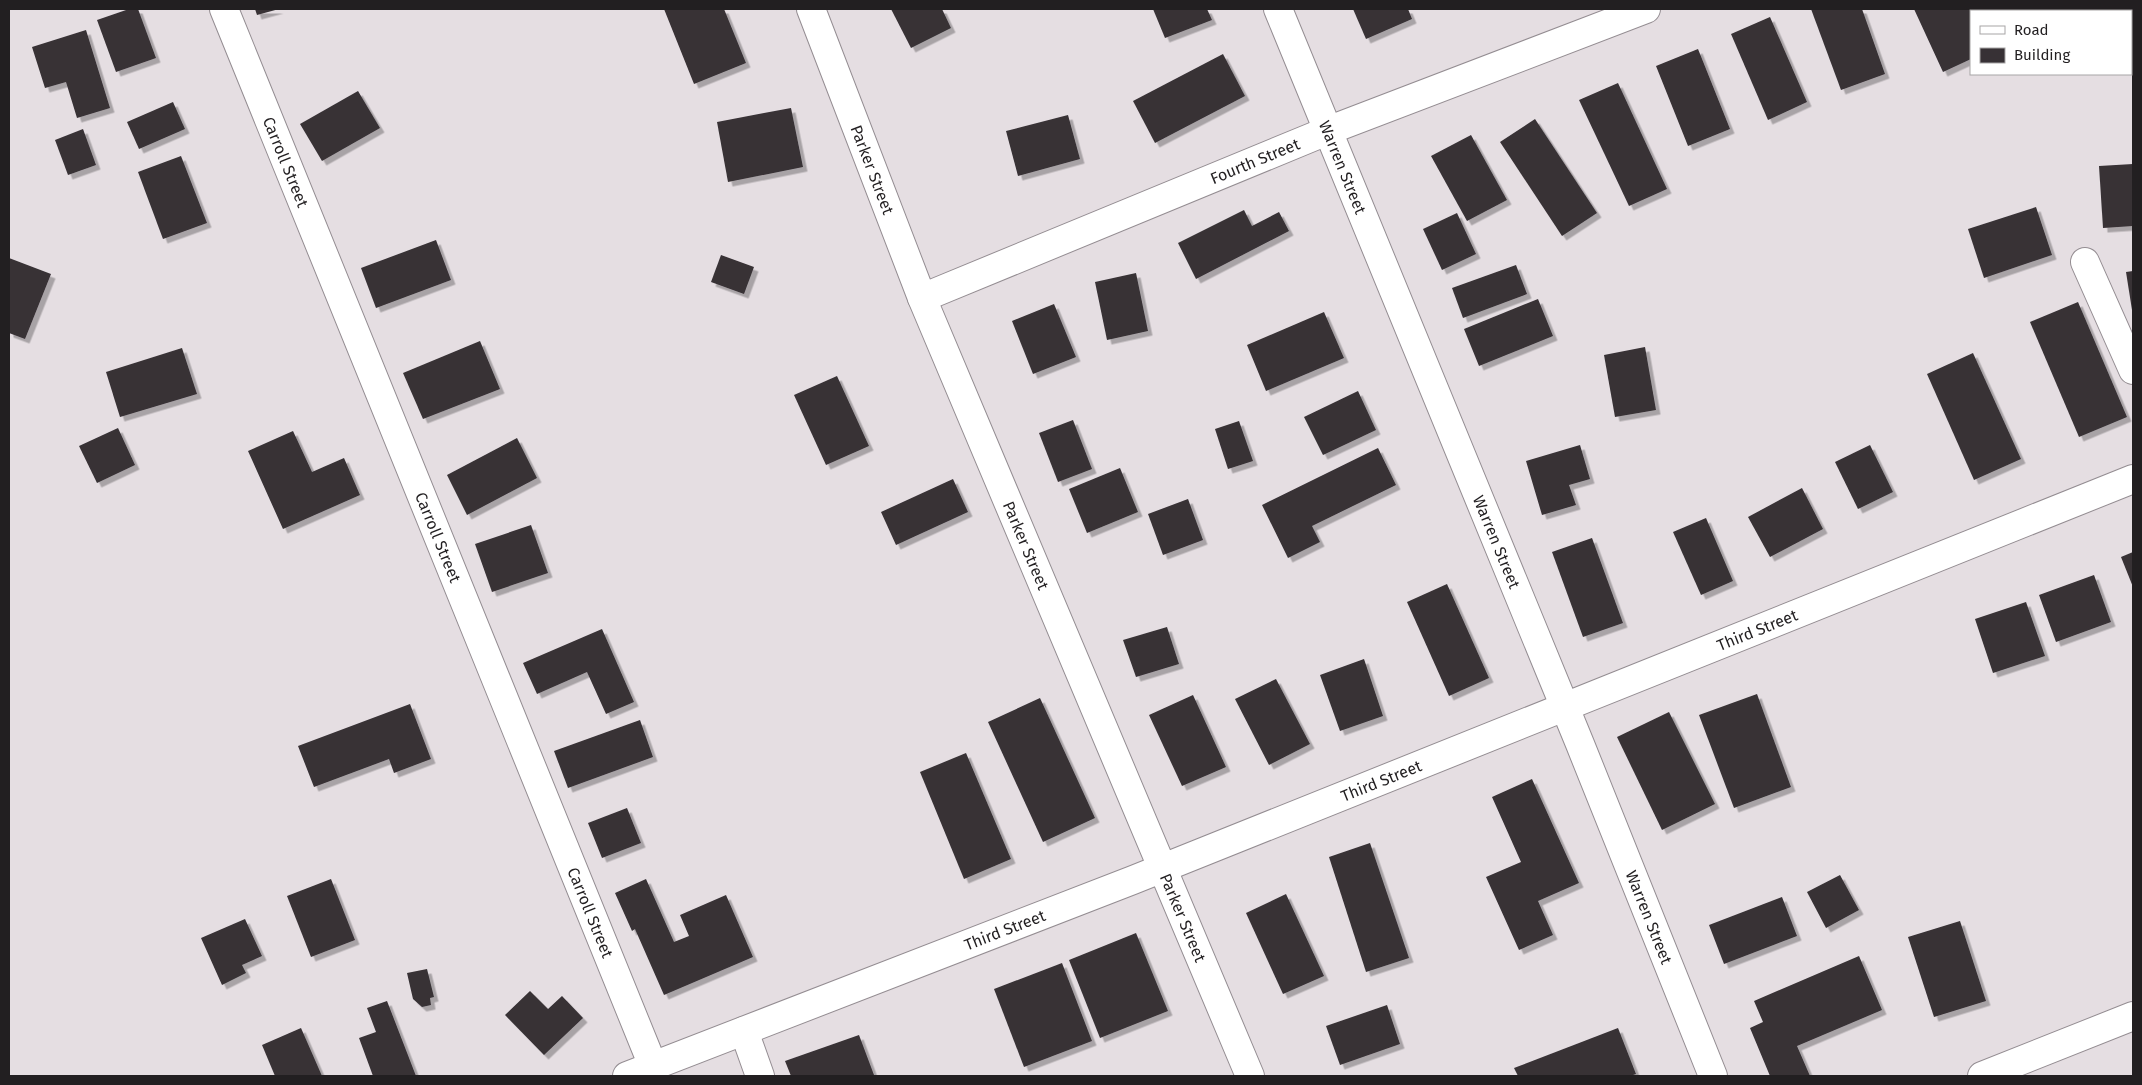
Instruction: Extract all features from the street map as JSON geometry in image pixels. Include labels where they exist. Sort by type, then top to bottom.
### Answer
[{"type":"street","name":"Carroll Street","points":[[224,9],[653,1066]]},
{"type":"street","name":"Parker Street","points":[[811,9],[922,298],[1250,1076]]},
{"type":"street","name":"Warren Street","points":[[1278,9],[1564,706],[1713,1076]]},
{"type":"street","name":"Fourth Street","points":[[922,298],[1327,131],[1646,9]]},
{"type":"street","points":[[2085,262],[2133,370]]},
{"type":"street","name":"Third Street","points":[[627,1076],[1162,867],[2133,478]]},
{"type":"street","points":[[1982,1076],[2133,1016]]},
{"type":"street","points":[[744,1031],[760,1076]]},
{"type":"building","points":[[129,9],[138,9],[156,58],[116,72],[97,20]]},
{"type":"building","points":[[255,9],[279,9],[257,15]]},
{"type":"building","points":[[664,9],[724,9],[746,63],[694,84]]},
{"type":"building","points":[[891,9],[942,9],[951,28],[911,48]]},
{"type":"building","points":[[1153,9],[1207,9],[1212,20],[1165,38]]},
{"type":"building","points":[[1353,9],[1408,9],[1412,19],[1366,39]]},
{"type":"building","points":[[1811,9],[1862,9],[1885,74],[1841,90]]},
{"type":"building","points":[[1914,9],[1984,9],[1970,10],[1970,59],[1943,72]]},
{"type":"building","points":[[2064,9],[2110,10],[2064,10]]},
{"type":"building","points":[[1770,17],[1807,102],[1768,120],[1731,34]]},
{"type":"building","points":[[86,30],[110,108],[77,118],[66,82],[45,88],[32,47]]},
{"type":"building","points":[[1698,49],[1730,129],[1688,146],[1656,66]]},
{"type":"building","points":[[1223,54],[1245,96],[1155,143],[1133,101]]},
{"type":"building","points":[[1618,83],[1667,189],[1629,206],[1579,100]]},
{"type":"building","points":[[358,91],[380,128],[322,161],[300,124]]},
{"type":"building","points":[[173,102],[185,129],[139,149],[127,122]]},
{"type":"building","points":[[791,108],[803,167],[728,182],[717,122]]},
{"type":"building","points":[[1068,115],[1080,159],[1018,176],[1006,131]]},
{"type":"building","points":[[1535,119],[1597,213],[1562,236],[1500,142]]},
{"type":"building","points":[[83,129],[96,165],[68,175],[55,140]]},
{"type":"building","points":[[1471,135],[1507,200],[1467,221],[1431,156]]},
{"type":"building","points":[[181,156],[207,223],[163,239],[138,172]]},
{"type":"building","points":[[2133,164],[2133,226],[2103,228],[2099,166]]},
{"type":"building","points":[[2036,207],[2052,255],[1984,278],[1968,229]]},
{"type":"building","points":[[1244,210],[1252,226],[1279,212],[1289,231],[1196,279],[1178,243]]},
{"type":"building","points":[[1457,213],[1476,254],[1442,270],[1423,229]]},
{"type":"building","points":[[436,240],[451,280],[376,308],[361,268]]},
{"type":"building","points":[[721,255],[754,267],[744,294],[711,282]]},
{"type":"building","points":[[9,258],[51,274],[25,339],[9,333]]},
{"type":"building","points":[[1516,265],[1527,294],[1463,318],[1452,288]]},
{"type":"building","points":[[2133,271],[2133,310],[2132,310],[2126,272]]},
{"type":"building","points":[[1136,273],[1148,331],[1107,340],[1095,282]]},
{"type":"building","points":[[1538,299],[1553,336],[1479,366],[1464,329]]},
{"type":"building","points":[[2078,302],[2127,417],[2079,437],[2030,322]]},
{"type":"building","points":[[1054,304],[1076,357],[1033,374],[1012,321]]},
{"type":"building","points":[[1324,312],[1344,358],[1266,391],[1247,345]]},
{"type":"building","points":[[480,341],[500,389],[423,419],[403,373]]},
{"type":"building","points":[[1645,347],[1656,410],[1615,417],[1604,355]]},
{"type":"building","points":[[182,348],[197,394],[120,417],[106,372]]},
{"type":"building","points":[[1973,353],[2021,459],[1974,480],[1927,374]]},
{"type":"building","points":[[837,376],[869,446],[826,465],[794,395]]},
{"type":"building","points":[[1358,391],[1376,430],[1323,455],[1304,417]]},
{"type":"building","points":[[1073,420],[1092,469],[1058,482],[1039,433]]},
{"type":"building","points":[[1239,421],[1253,461],[1228,469],[1215,429]]},
{"type":"building","points":[[118,428],[135,465],[97,483],[79,446]]},
{"type":"building","points":[[293,431],[312,472],[344,458],[360,495],[283,529],[248,451]]},
{"type":"building","points":[[517,438],[537,478],[467,515],[447,475]]},
{"type":"building","points":[[1580,445],[1590,479],[1569,485],[1576,505],[1542,515],[1526,461]]},
{"type":"building","points":[[1870,445],[1893,492],[1858,509],[1835,462]]},
{"type":"building","points":[[1378,448],[1396,485],[1312,526],[1320,542],[1288,558],[1262,505]]},
{"type":"building","points":[[1120,468],[1138,512],[1087,533],[1069,489]]},
{"type":"building","points":[[953,479],[968,512],[896,545],[881,512]]},
{"type":"building","points":[[1802,488],[1823,529],[1770,557],[1748,517]]},
{"type":"building","points":[[1188,499],[1203,540],[1163,555],[1148,514]]},
{"type":"building","points":[[1706,518],[1733,581],[1701,595],[1673,532]]},
{"type":"building","points":[[531,525],[548,573],[492,592],[475,544]]},
{"type":"building","points":[[1592,538],[1623,623],[1583,637],[1552,552]]},
{"type":"building","points":[[2133,552],[2133,587],[2121,557]]},
{"type":"building","points":[[2094,575],[2111,622],[2056,642],[2039,595]]},
{"type":"building","points":[[1447,584],[1489,678],[1449,696],[1407,602]]},
{"type":"building","points":[[2026,602],[2045,656],[1993,673],[1975,619]]},
{"type":"building","points":[[1167,627],[1179,664],[1136,677],[1123,640]]},
{"type":"building","points":[[602,629],[634,702],[606,714],[587,672],[537,694],[523,663]]},
{"type":"building","points":[[1364,659],[1383,716],[1340,731],[1320,675]]},
{"type":"building","points":[[1276,679],[1310,744],[1269,765],[1235,699]]},
{"type":"building","points":[[1757,694],[1791,787],[1734,808],[1699,715]]},
{"type":"building","points":[[1193,695],[1226,767],[1182,786],[1149,715]]},
{"type":"building","points":[[1040,698],[1095,818],[1043,842],[988,722]]},
{"type":"building","points":[[410,704],[431,759],[394,773],[389,759],[314,787],[298,746]]},
{"type":"building","points":[[1669,712],[1715,804],[1662,830],[1617,737]]},
{"type":"building","points":[[640,720],[653,757],[568,788],[554,751]]},
{"type":"building","points":[[966,753],[1011,859],[964,879],[920,772]]},
{"type":"building","points":[[1532,779],[1579,883],[1538,901],[1553,935],[1519,950],[1486,877],[1521,862],[1492,797]]},
{"type":"building","points":[[627,808],[641,843],[602,858],[588,823]]},
{"type":"building","points":[[1370,843],[1409,958],[1366,972],[1329,857]]},
{"type":"building","points":[[1840,875],[1859,910],[1826,928],[1807,892]]},
{"type":"building","points":[[331,879],[355,940],[311,957],[287,896]]},
{"type":"building","points":[[646,879],[674,942],[689,936],[680,915],[726,895],[753,957],[664,995],[635,929],[632,931],[615,893]]},
{"type":"building","points":[[1286,894],[1324,976],[1283,994],[1246,913]]},
{"type":"building","points":[[1782,897],[1797,936],[1724,964],[1709,925]]},
{"type":"building","points":[[245,919],[262,956],[242,965],[246,973],[222,985],[201,938]]},
{"type":"building","points":[[1960,921],[1986,1001],[1934,1017],[1908,937]]},
{"type":"building","points":[[1136,933],[1168,1011],[1100,1038],[1069,960]]},
{"type":"building","points":[[1859,956],[1882,1010],[1797,1046],[1810,1076],[1770,1076],[1750,1028],[1763,1022],[1754,1001]]},
{"type":"building","points":[[1062,963],[1092,1041],[1024,1067],[994,989]]},
{"type":"building","points":[[427,969],[434,997],[430,998],[431,1005],[422,1007],[413,999],[407,973]]},
{"type":"building","points":[[530,991],[548,1009],[562,996],[583,1018],[544,1055],[505,1015]]},
{"type":"building","points":[[387,1001],[416,1076],[373,1076],[359,1038],[376,1032],[367,1008]]},
{"type":"building","points":[[1387,1005],[1400,1044],[1340,1065],[1326,1026]]},
{"type":"building","points":[[301,1028],[322,1076],[275,1076],[262,1045]]},
{"type":"building","points":[[1618,1028],[1636,1074],[1630,1076],[1518,1076],[1514,1068]]},
{"type":"building","points":[[859,1035],[874,1075],[791,1076],[785,1061]]}]
